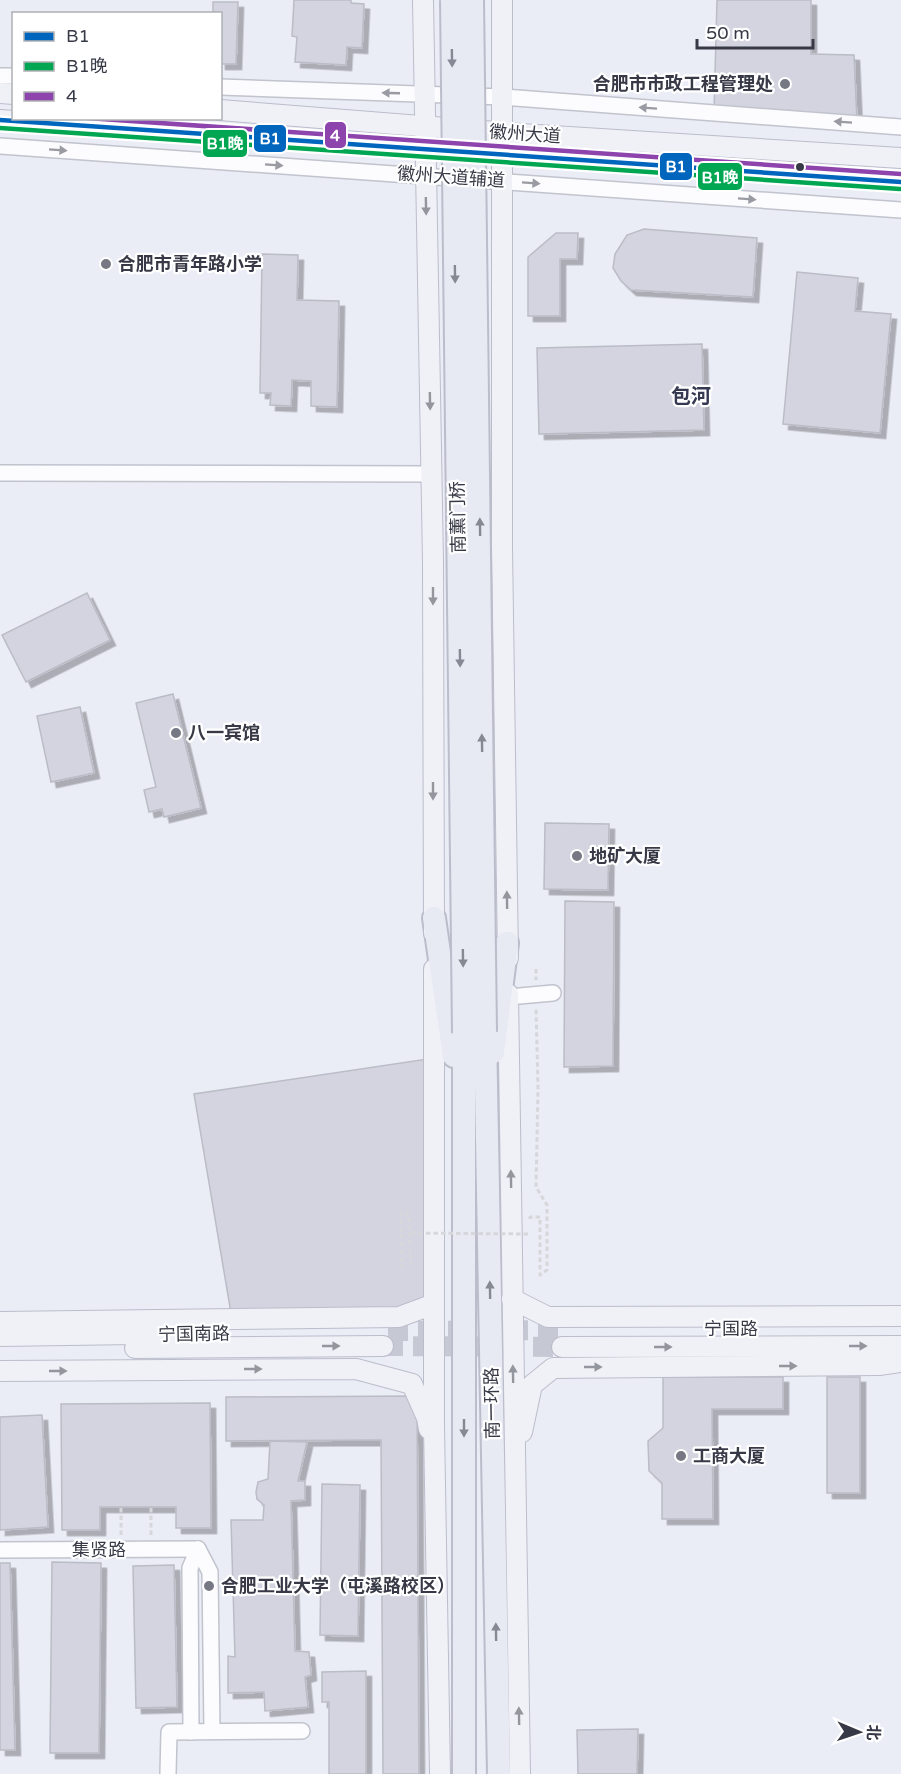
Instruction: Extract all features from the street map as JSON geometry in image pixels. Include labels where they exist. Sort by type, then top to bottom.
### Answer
[{"type":"highway","name":"南薰门桥","points":[[452,0],[475,1033]]},
{"type":"highway","name":"南薰门桥","points":[[472,0],[475,1033]]},
{"type":"highway","points":[[434,918],[464,1124]]},
{"type":"highway","points":[[487,1104],[507,943]]},
{"type":"highway","name":"南一环路","points":[[475,1033],[487,1104],[499,1774]]},
{"type":"highway","name":"南一环路","points":[[464,1774],[464,1124],[475,1033]]},
{"type":"main road","points":[[423,0],[431,474],[435,1464],[440,1774]]},
{"type":"main road","points":[[502,0],[502,548],[520,1774]]},
{"type":"main road","name":"徽州大道","points":[[222,110],[503,133],[901,158]]},
{"type":"main road","name":"徽州大道","points":[[0,120],[901,182]]},
{"type":"main road","points":[[512,1299],[548,1317],[901,1316]]},
{"type":"main road","points":[[0,1322],[399,1317],[434,1304]]},
{"type":"main road","name":"宁国路","points":[[901,1328],[562,1338],[901,1346]]},
{"type":"main road","name":"宁国南路","points":[[0,1336],[386,1338],[0,1349]]},
{"type":"main road","points":[[495,1561],[532,1384],[553,1368],[879,1365],[901,1362]]},
{"type":"main road","points":[[0,1371],[356,1369],[412,1384],[427,1418],[435,1464]]},
{"type":"street","points":[[222,87],[503,97],[901,127]]},
{"type":"street","name":"徽州大道辅道","points":[[0,146],[901,210]]},
{"type":"street","points":[[0,473],[431,474]]},
{"type":"street","points":[[508,998],[553,993]]},
{"type":"street","points":[[198,1548],[210,1572],[212,1731]]},
{"type":"street","points":[[191,1732],[190,1568],[198,1548]]},
{"type":"street","name":"集贤路","points":[[0,1550],[198,1548]]},
{"type":"street","points":[[168,1774],[169,1732],[302,1731]]},
{"type":"path","points":[[411,1233],[529,1234],[530,1217],[540,1217],[540,1275],[548,1270],[547,1205],[536,1187],[537,1024]]},
{"type":"path","points":[[402,1269],[401,1214],[409,1214],[411,1265]]},
{"type":"path","points":[[121,1507],[121,1549]]},
{"type":"path","points":[[151,1507],[151,1549]]},
{"type":"building","points":[[294,0],[351,0],[351,3],[364,4],[362,48],[347,47],[346,65],[295,62],[297,37],[292,36]]},
{"type":"building","name":"合肥市市政工程管理处","points":[[717,0],[811,0],[811,54],[854,55],[857,123],[714,113]]},
{"type":"building","points":[[213,2],[238,2],[236,64],[222,64],[222,12],[213,12]]},
{"type":"building","points":[[644,229],[757,238],[753,297],[631,290],[621,281],[613,268],[615,254],[627,235]]},
{"type":"building","points":[[556,233],[578,233],[577,259],[560,259],[560,316],[528,316],[528,257]]},
{"type":"building","points":[[262,254],[298,255],[297,300],[339,301],[337,407],[311,406],[311,381],[292,380],[291,406],[270,405],[271,393],[260,393]]},
{"type":"building","points":[[797,272],[858,278],[855,311],[891,314],[880,433],[783,424]]},
{"type":"building","points":[[702,344],[704,430],[539,434],[537,348]]},
{"type":"building","points":[[87,593],[110,640],[26,682],[2,635]]},
{"type":"building","points":[[173,694],[201,808],[164,817],[162,809],[149,812],[144,790],[156,787],[136,703]]},
{"type":"building","points":[[80,707],[94,773],[51,782],[37,716]]},
{"type":"building","name":"地矿大厦","points":[[545,823],[609,824],[608,890],[544,889]]},
{"type":"building","points":[[565,901],[614,902],[613,1066],[564,1067]]},
{"type":"building","points":[[434,1058],[434,1304],[399,1317],[232,1319],[194,1094]]},
{"type":"building","name":"工商大厦","points":[[663,1377],[783,1377],[783,1409],[712,1409],[713,1519],[662,1519],[662,1483],[649,1471],[648,1441],[663,1428]]},
{"type":"building","points":[[827,1377],[860,1377],[860,1493],[827,1493]]},
{"type":"building","points":[[417,1396],[419,1774],[383,1774],[381,1440],[226,1441],[226,1397]]},
{"type":"building","points":[[210,1403],[211,1528],[176,1528],[176,1507],[100,1507],[100,1530],[62,1530],[61,1404]]},
{"type":"building","points":[[42,1415],[48,1527],[0,1530],[0,1417]]},
{"type":"building","points":[[270,1441],[307,1442],[298,1481],[305,1481],[305,1500],[291,1501],[295,1651],[309,1652],[311,1675],[305,1677],[308,1707],[265,1711],[264,1692],[228,1693],[228,1656],[235,1657],[231,1520],[263,1520],[264,1505],[257,1499],[256,1492],[258,1482],[268,1479]]},
{"type":"building","points":[[322,1484],[360,1485],[358,1636],[320,1635]]},
{"type":"building","points":[[52,1562],[101,1563],[99,1753],[50,1753]]},
{"type":"building","points":[[0,1563],[10,1563],[15,1750],[0,1750]]},
{"type":"building","points":[[174,1565],[177,1707],[136,1708],[133,1566]]},
{"type":"building","points":[[366,1671],[366,1774],[329,1774],[329,1702],[322,1702],[322,1672]]},
{"type":"building","points":[[638,1729],[637,1774],[578,1774],[577,1730]]},
{"type":"tunnel","points":[[388,1331],[561,1330]]},
{"type":"tunnel","points":[[383,1346],[562,1347]]},
{"type":"transit line","name":"B1","points":[[0,120],[901,182]]},
{"type":"transit line","name":"4","points":[[116,120],[901,174]]},
{"type":"transit line","name":"B1晚","points":[[0,128],[900,189]]},
{"type":"place","name":"合肥市市政工程管理处","points":[[785,84]]},
{"type":"place","name":"合肥市青年路小学","points":[[106,264]]},
{"type":"place","name":"八一宾馆","points":[[176,733]]},
{"type":"place","name":"地矿大厦","points":[[577,856]]},
{"type":"place","name":"工商大厦","points":[[681,1456]]},
{"type":"place","name":"合肥工业大学（屯溪路校区）","points":[[209,1586]]},
{"type":"district","name":"包河","points":[[691,396]]}]
